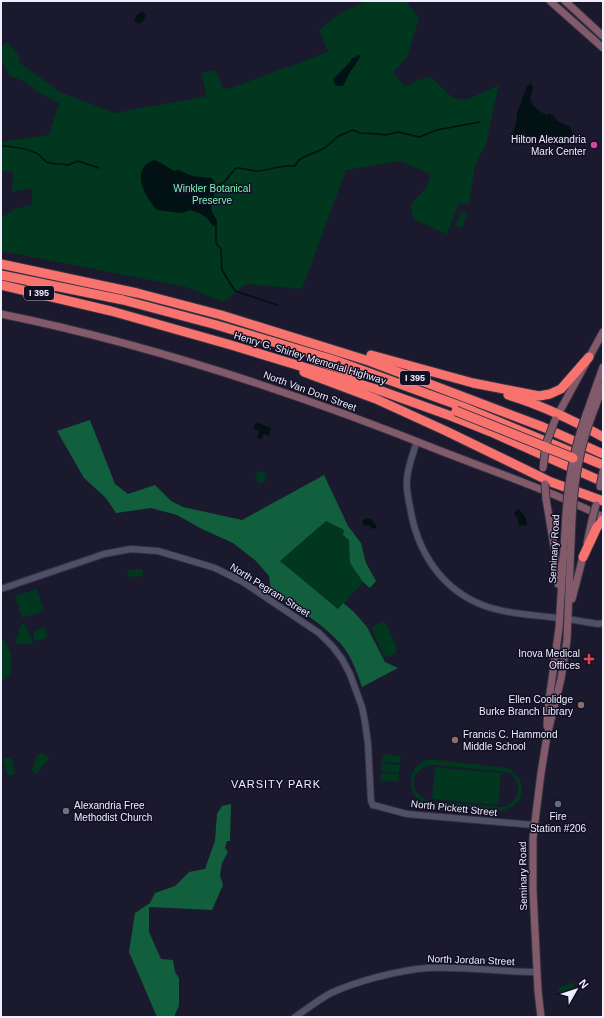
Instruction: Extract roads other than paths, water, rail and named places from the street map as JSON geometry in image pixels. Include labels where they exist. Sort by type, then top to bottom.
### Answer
[{"type":"highway","name":"Henry G. Shirley Memorial Highway","points":[[1,264],[137,293],[221,315],[370,360],[543,427],[603,454]]},
{"type":"highway","points":[[1,274],[123,300],[213,324],[334,360],[463,407],[603,465]]},
{"type":"highway","name":"Henry G. Shirley Memorial Highway","points":[[1,285],[111,311],[231,345],[376,389],[451,416],[532,449],[602,484]]},
{"type":"highway","points":[[58,286],[259,343],[381,382],[506,430],[576,460]]},
{"type":"highway","points":[[221,315],[473,383],[524,400],[556,417],[578,423],[603,437]]},
{"type":"highway","points":[[231,345],[376,399],[544,481],[599,502]]},
{"type":"highway","points":[[473,383],[532,395],[550,394],[561,389],[589,357]]},
{"type":"highway","points":[[583,557],[599,520]]},
{"type":"main road","points":[[550,1],[603,48]]},
{"type":"main road","points":[[565,1],[603,36]]},
{"type":"main road","name":"North Van Dorn Street","points":[[1,314],[110,339],[277,389],[417,441],[582,507],[599,520]]},
{"type":"main road","points":[[558,621],[558,582],[556,558],[546,499],[543,468],[546,444],[556,417],[603,332]]},
{"type":"main road","name":"Seminary Road","points":[[551,709],[563,667],[567,640],[569,516],[567,492],[603,367]]},
{"type":"main road","name":"Seminary Road","points":[[588,417],[603,386]]},
{"type":"main road","points":[[599,520],[599,502],[603,470]]},
{"type":"main road","name":"Seminary Road","points":[[541,1017],[532,875],[534,825],[540,773],[551,709],[558,621],[569,516]]},
{"type":"main road","points":[[568,619],[583,557]]},
{"type":"street","points":[[417,441],[409,465],[406,481],[407,490],[415,532],[422,548],[434,568],[459,592],[484,606],[558,621]]},
{"type":"street","name":"North Pegram Street","points":[[1,589],[104,554],[131,549],[158,551],[227,573],[243,582],[319,633],[333,647],[342,659],[350,674],[364,717],[368,744],[368,769],[370,788],[373,794],[373,805]]},
{"type":"street","points":[[568,619],[598,624],[603,623]]},
{"type":"street","name":"North Pickett Street","points":[[373,805],[407,814],[534,825]]},
{"type":"street","name":"North Jordan Street","points":[[295,1017],[317,1002],[340,990],[386,975],[406,971],[440,968],[500,972],[537,972]]},
{"type":"waterway","points":[[217,186],[224,182],[236,168],[256,171],[295,166],[299,160],[325,148],[337,137],[352,130],[361,133],[385,135],[398,132],[419,137],[437,130],[480,122]]},
{"type":"waterway","points":[[1,146],[15,147],[30,151],[38,154],[50,163],[68,165],[78,161],[99,168]]},
{"type":"waterway","points":[[216,224],[216,243],[221,249],[222,270],[235,291],[278,305]]},
{"type":"place","name":"Hilton Alexandria Mark Center","points":[[594,145]]},
{"type":"place","name":"Inova Medical Offices","points":[[589,659]]},
{"type":"place","name":"Ellen Coolidge Burke Branch Library","points":[[581,705]]},
{"type":"place","name":"Francis C. Hammond Middle School","points":[[455,740]]},
{"type":"place","name":"Fire Station #206","points":[[558,804]]},
{"type":"place","name":"Alexandria Free Methodist Church","points":[[66,811]]},
{"type":"district","name":"VARSITY PARK","points":[[276,784]]},
{"type":"park label","name":"Winkler Botanical Preserve","points":[[212,194]]}]
